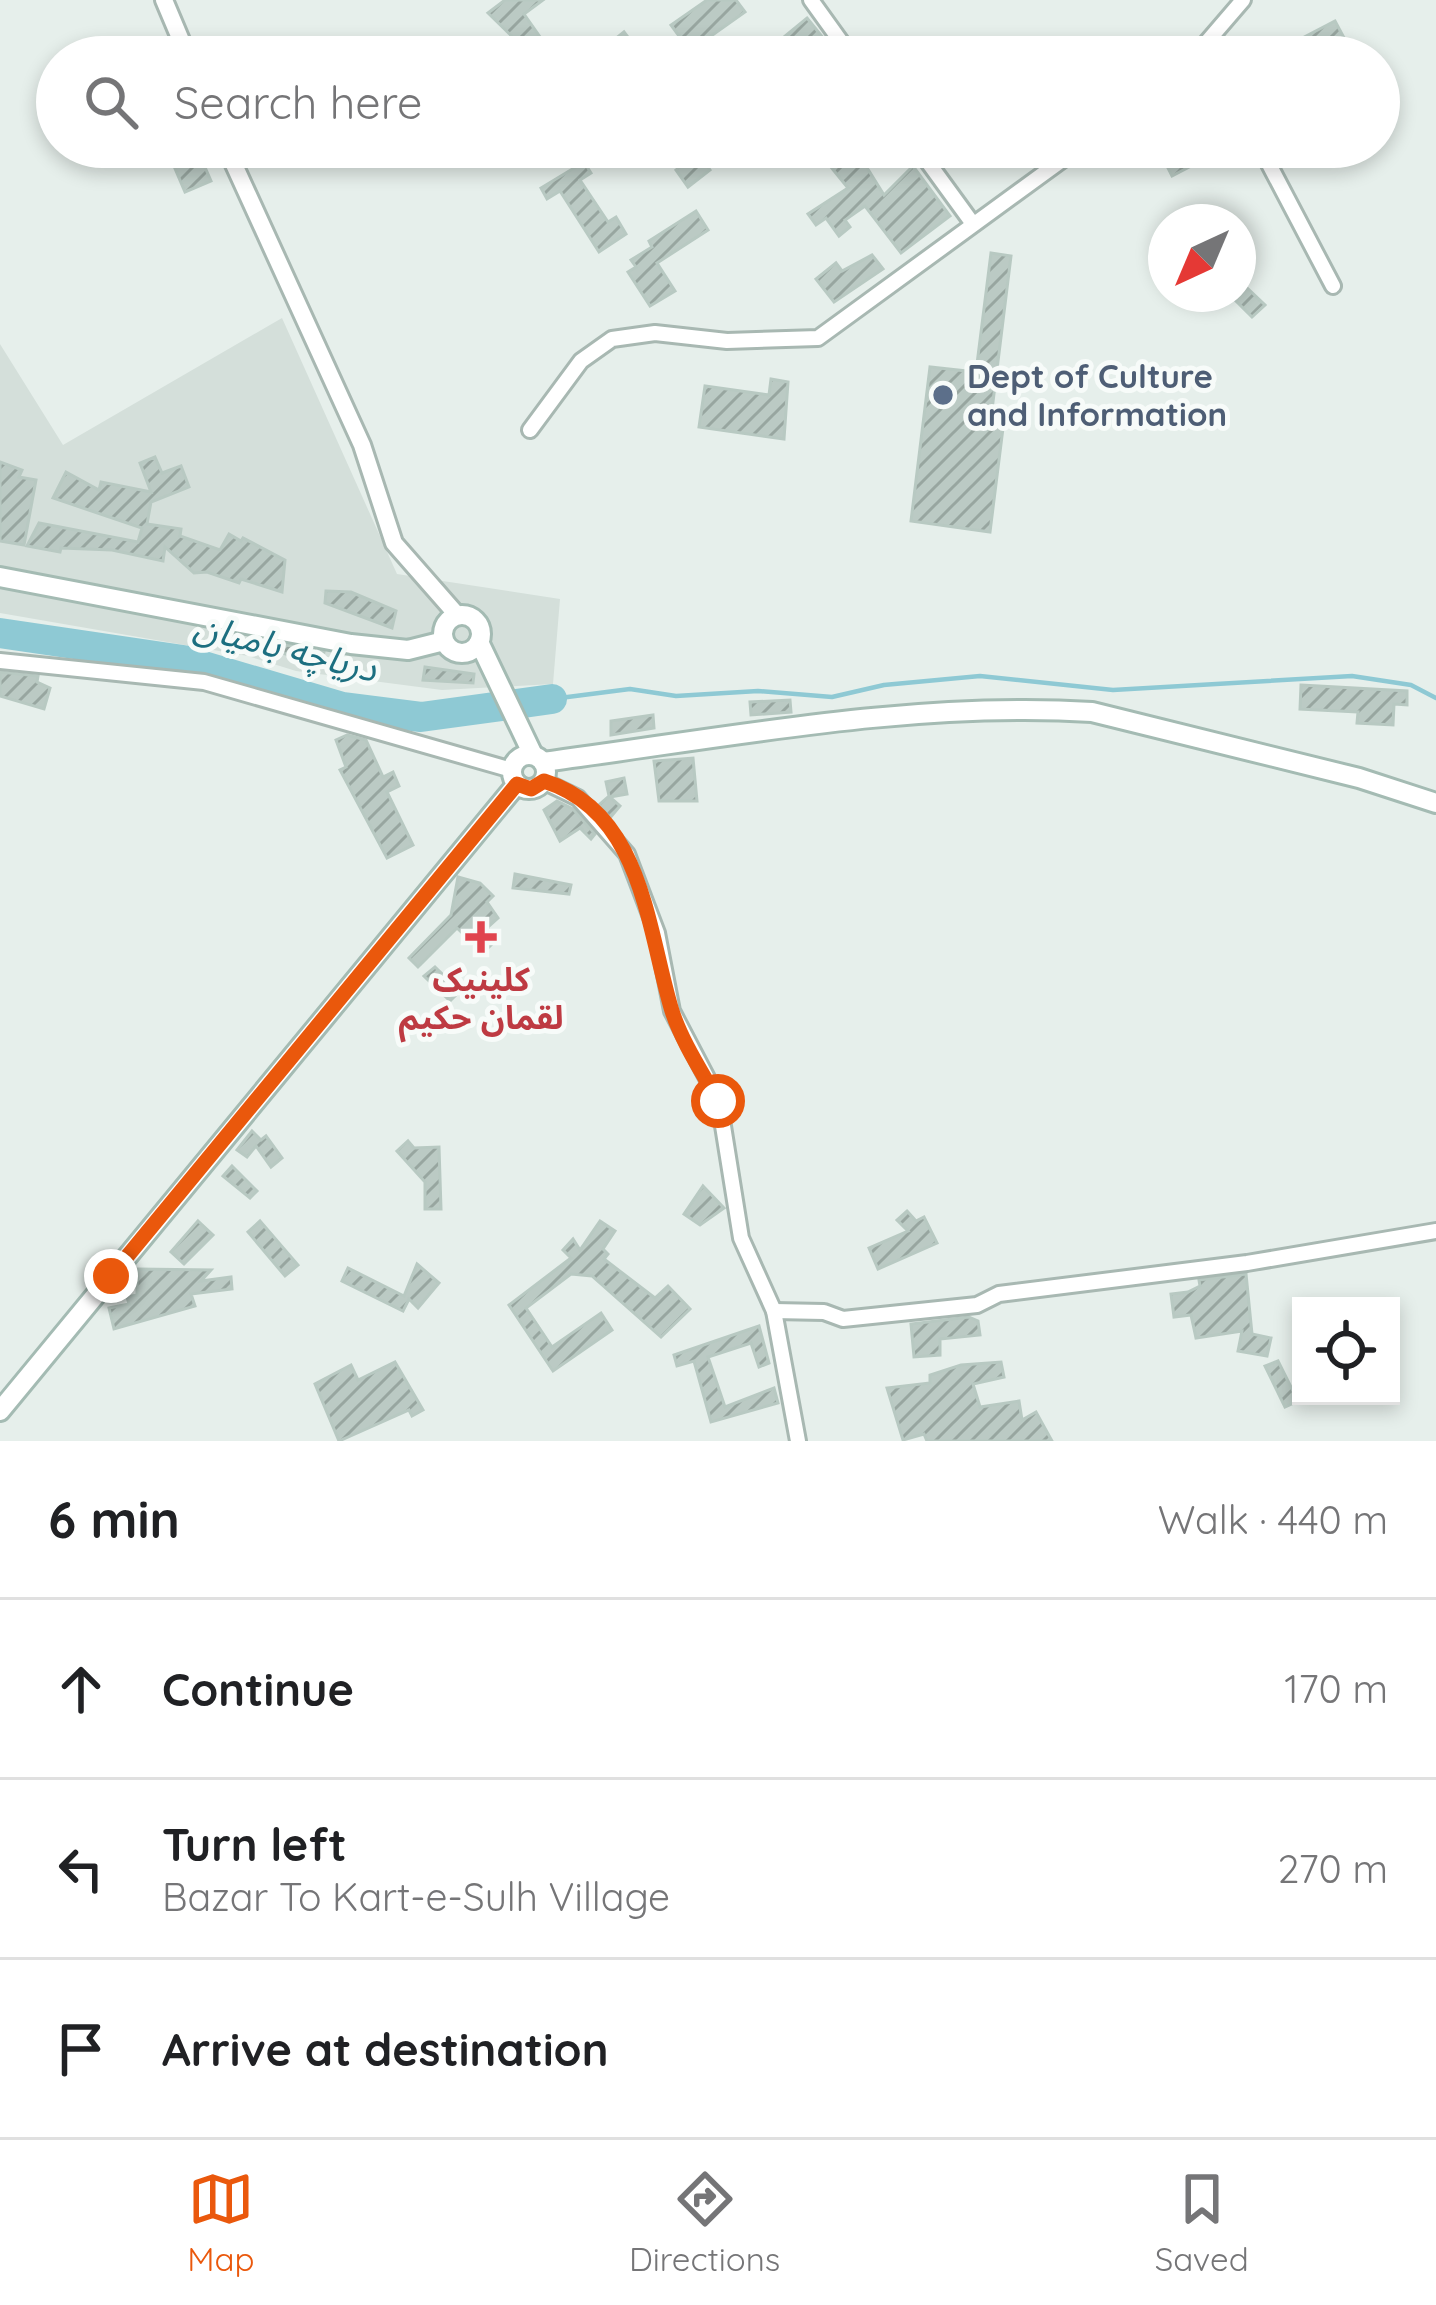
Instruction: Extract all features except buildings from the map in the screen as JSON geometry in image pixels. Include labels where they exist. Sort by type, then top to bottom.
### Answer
[{"type":"main road","points":[[0,577],[351,644],[408,650],[444,641]]},
{"type":"main road","points":[[474,647],[452,650],[444,641],[445,625],[458,616],[477,622],[474,647],[528,768]]},
{"type":"main road","points":[[0,1411],[528,768],[929,711],[1051,710],[1092,712],[1159,728],[1359,778],[1436,803]]},
{"type":"street","points":[[164,0],[179,36]]},
{"type":"street","points":[[811,0],[837,36]]},
{"type":"street","points":[[1221,36],[1244,0]]},
{"type":"street","points":[[236,168],[362,445],[394,543],[458,616]]},
{"type":"street","points":[[932,168],[973,224]]},
{"type":"street","points":[[530,430],[581,361],[612,339],[655,333],[743,341],[818,338],[1051,168]]},
{"type":"street","points":[[1271,168],[1333,286]]},
{"type":"street","points":[[0,661],[204,682],[528,768],[578,797],[627,854],[657,933],[672,1011],[718,1101],[741,1238],[774,1311],[798,1441]]},
{"type":"street","points":[[774,1311],[824,1312],[843,1319],[977,1306],[999,1294],[1247,1263],[1436,1231]]},
{"type":"shaded area","points":[[282,318],[397,574],[560,599],[553,684],[442,690],[296,671],[248,656],[0,613],[0,344],[63,445]]},
{"type":"waterway","name":"دریاچه بامیان","points":[[0,633],[183,660],[342,707],[421,717],[552,699]]},
{"type":"waterway","points":[[552,699],[630,689],[676,696],[758,691],[832,697],[884,685],[980,676],[1113,690],[1352,676],[1411,685],[1436,698]]},
{"type":"place","name":"Dept of Culture and Information","points":[[943,395]]},
{"type":"place","name":"کلینیک لقمان حکیم","points":[[481,937]]},
{"type":"route","points":[[111,1276],[517,784],[531,789],[544,781],[563,787],[604,822],[627,854],[657,933],[672,1011],[718,1101]]}]
